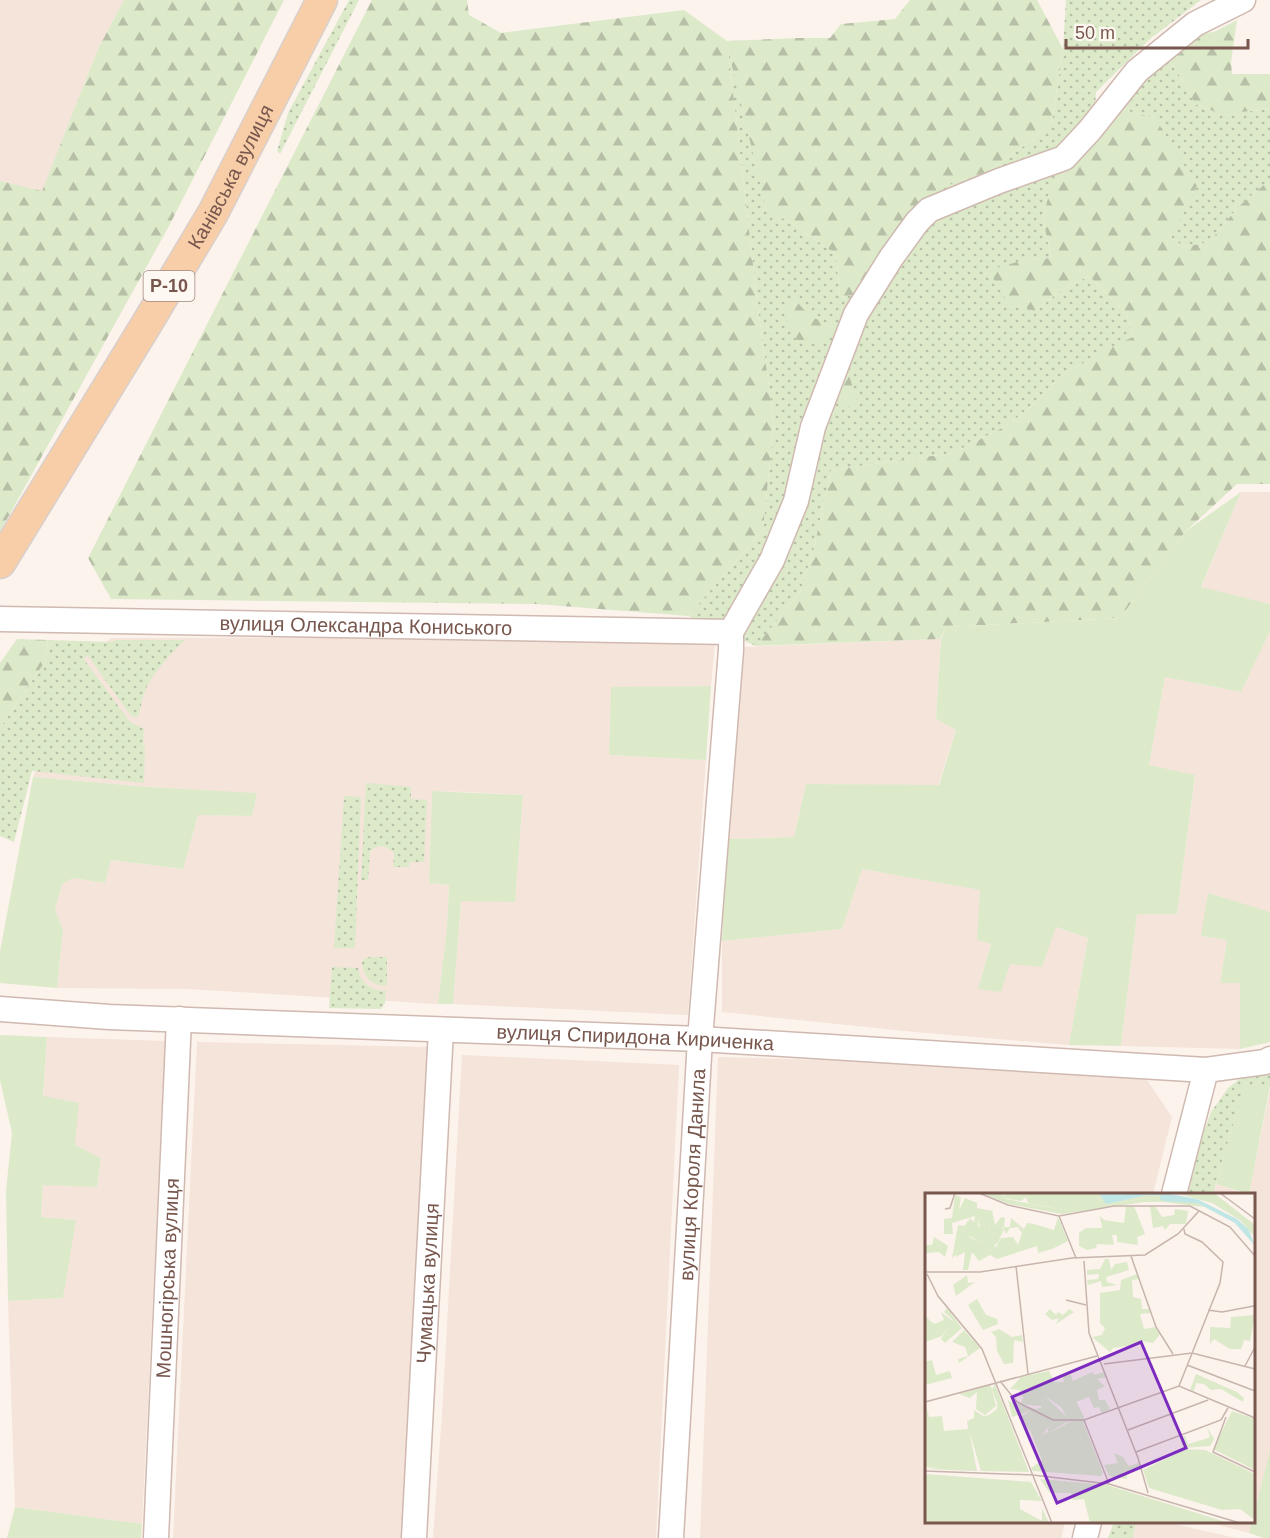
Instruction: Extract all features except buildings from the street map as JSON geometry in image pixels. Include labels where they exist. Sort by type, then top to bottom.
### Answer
[{"type":"main road","name":"Канівська вулиця","points":[[0,563],[201,232],[322,0]]},
{"type":"street","points":[[731,632],[772,560],[796,501],[813,427],[856,314],[917,222],[929,210],[999,181],[1064,158],[1090,130],[1137,70],[1195,24],[1243,0]]},
{"type":"street","name":"вулиця Олександра Кониського","points":[[0,619],[731,632]]},
{"type":"street","name":"вулиця Короля Данила","points":[[671,1538],[700,1039],[731,632]]},
{"type":"street","name":"вулиця Спиридона Кириченка","points":[[0,1009],[109,1017],[700,1039],[1206,1070],[1265,1062],[1270,1059]]},
{"type":"street","name":"Мошногірська вулиця","points":[[156,1538],[178,1018]]},
{"type":"street","name":"Чумацька вулиця","points":[[414,1538],[441,1030]]},
{"type":"street","points":[[1174,1193],[1206,1070]]},
{"type":"street","points":[[1085,1538],[1089,1523]]},
{"type":"shaded area","points":[[0,0],[124,0],[98,49],[42,192],[0,181]]},
{"type":"shaded area","points":[[1241,492],[1270,492],[1270,604],[1201,588]]},
{"type":"shaded area","points":[[1270,631],[1270,912],[1208,894],[1202,936],[1227,940],[1220,983],[1240,983],[1240,1049],[1121,1046],[1137,914],[1177,914],[1195,776],[1149,765],[1165,677],[1241,692]]},
{"type":"shaded area","points":[[611,637],[715,644],[711,686],[611,688],[609,755],[706,760],[688,1015],[453,1004],[461,901],[515,901],[523,795],[468,792],[432,791],[429,883],[449,885],[447,927],[438,1004],[188,989],[57,988],[63,930],[55,909],[62,884],[73,878],[105,883],[110,860],[183,869],[198,815],[252,816],[257,794],[33,777],[84,655],[112,638]]},
{"type":"shaded area","points":[[941,639],[936,719],[956,729],[938,786],[806,784],[794,837],[726,839],[744,647]]},
{"type":"shaded area","points":[[862,869],[981,890],[977,940],[991,943],[978,989],[1056,927],[1088,938],[1069,1045],[722,1012],[722,941],[842,929]]},
{"type":"shaded area","points":[[47,1037],[165,1041],[142,1524],[15,1507],[8,1301],[63,1298],[75,1220],[41,1217],[43,1184],[97,1187],[101,1158],[75,1145],[43,1096]]},
{"type":"shaded area","points":[[197,1042],[431,1047],[408,1538],[173,1538]]},
{"type":"shaded area","points":[[462,1055],[679,1065],[656,1538],[433,1538]]},
{"type":"shaded area","points":[[718,1057],[955,1064],[1147,1080],[1172,1117],[1153,1193],[925,1193],[925,1523],[1065,1523],[1061,1538],[700,1538]]},
{"type":"shaded area","points":[[1270,1089],[1270,1449],[1255,1514],[1255,1193],[1249,1193]]},
{"type":"shaded area","points":[[1216,1184],[1243,1193],[1213,1193]]},
{"type":"shaded area","points":[[1136,1523],[1169,1523],[1236,1538],[1133,1538]]},
{"type":"shaded area","points":[[1212,1523],[1252,1523],[1249,1533]]},
{"type":"green space","points":[[124,0],[284,0],[169,226],[0,532],[0,181],[42,191],[98,49]]},
{"type":"green space","points":[[349,0],[359,0],[280,154],[277,151],[288,113]]},
{"type":"green space","points":[[372,0],[467,0],[469,15],[501,33],[684,10],[727,41],[830,38],[841,24],[895,19],[910,0],[1037,0],[1063,49],[1052,121],[1032,140],[987,172],[938,187],[878,292],[840,297],[836,254],[787,220],[767,212],[728,49],[759,316],[774,422],[763,530],[688,616],[537,604],[111,599],[88,558]]},
{"type":"green space","points":[[1066,0],[1201,0],[1150,39],[1096,92],[1093,146],[1051,186],[1043,218],[1051,258],[1021,261],[1035,311],[1060,291],[1089,276],[1127,314],[1133,337],[1062,375],[1033,405],[1006,426],[953,453],[831,470],[814,548],[800,592],[756,646],[688,616],[763,530],[774,422],[759,316],[727,41],[767,211],[787,220],[836,254],[840,297],[878,292],[938,187],[987,172],[1032,140],[1052,121],[1063,49]]},
{"type":"green space","points":[[1237,20],[1231,62],[1232,74],[1270,74],[1270,109],[1216,112],[1195,104],[1170,61],[1192,37],[1216,31]]},
{"type":"green space","points":[[1170,61],[1195,104],[1216,112],[1270,109],[1270,186],[1265,184],[1239,206],[1209,242],[1184,247],[1171,238],[1155,118],[1123,110],[1139,85]]},
{"type":"green space","points":[[1123,110],[1155,118],[1197,186],[1171,237],[1184,247],[1209,242],[1239,206],[1265,184],[1270,186],[1270,484],[1237,484],[1186,531],[1120,618],[946,627],[940,639],[756,646],[800,592],[814,548],[831,470],[953,453],[1006,426],[1033,405],[1062,375],[1133,337],[1127,314],[1089,276],[1060,291],[1035,311],[1008,303],[988,270],[1021,261],[1051,258],[1043,218],[1051,186],[1093,146]]},
{"type":"green space","points":[[795,300],[811,317],[838,327],[821,340],[797,340],[782,309]]},
{"type":"green space","points":[[847,368],[858,405],[843,409],[835,398]]},
{"type":"green space","points":[[1241,492],[1201,587],[1270,604],[1270,631],[1241,692],[1165,677],[1149,765],[1195,775],[1177,914],[1137,914],[1121,1046],[1069,1045],[1088,938],[1056,927],[1042,967],[1010,964],[1001,992],[978,989],[991,944],[977,940],[980,890],[862,869],[842,929],[722,941],[726,839],[794,837],[806,784],[939,785],[956,730],[936,719],[941,639],[946,627],[1120,618],[1186,531]]},
{"type":"green space","points":[[17,639],[48,640],[46,660],[0,728],[0,663]]},
{"type":"green space","points":[[48,640],[110,642],[117,640],[185,640],[151,680],[143,697],[138,717],[131,716],[88,656],[83,658],[130,722],[144,729],[144,783],[32,771],[14,842],[0,836],[0,728],[46,660]]},
{"type":"green space","points":[[711,686],[706,760],[609,755],[611,687]]},
{"type":"green space","points":[[33,777],[257,793],[252,816],[198,815],[183,869],[111,860],[105,883],[73,878],[62,884],[55,909],[63,930],[57,988],[0,983],[0,951]]},
{"type":"green space","points":[[366,783],[411,787],[411,799],[427,800],[424,862],[409,862],[409,867],[393,867],[394,853],[380,846],[370,851],[368,880],[361,880]]},
{"type":"green space","points":[[432,791],[523,795],[515,902],[461,901],[453,1004],[438,1004],[447,927],[449,885],[429,883]]},
{"type":"green space","points":[[344,796],[361,797],[355,948],[334,948]]},
{"type":"green space","points":[[1208,893],[1270,912],[1270,1042],[1240,1049],[1240,983],[1220,983],[1227,940],[1201,936]]},
{"type":"green space","points":[[370,957],[387,957],[387,985],[377,984],[366,976],[362,962]]},
{"type":"green space","points":[[332,967],[358,968],[361,978],[367,985],[376,990],[386,991],[385,1003],[381,1009],[329,1008]]},
{"type":"green space","points":[[0,1035],[47,1037],[43,1096],[79,1103],[75,1145],[101,1158],[97,1187],[43,1185],[41,1217],[76,1220],[63,1298],[8,1301],[6,1191],[12,1133],[0,1080]]},
{"type":"green space","points":[[1270,1067],[1270,1086],[1244,1087],[1213,1193],[1188,1193],[1201,1140],[1211,1112],[1228,1088],[1247,1073]]},
{"type":"green space","points":[[1244,1086],[1270,1086],[1249,1193],[1216,1184]]},
{"type":"green space","points":[[1270,1449],[1270,1538],[1249,1533],[1252,1523],[1255,1523],[1255,1511]]},
{"type":"green space","points":[[15,1507],[142,1524],[141,1538],[7,1538]]},
{"type":"green space","points":[[1114,1523],[1136,1523],[1133,1538],[1108,1538]]}]
